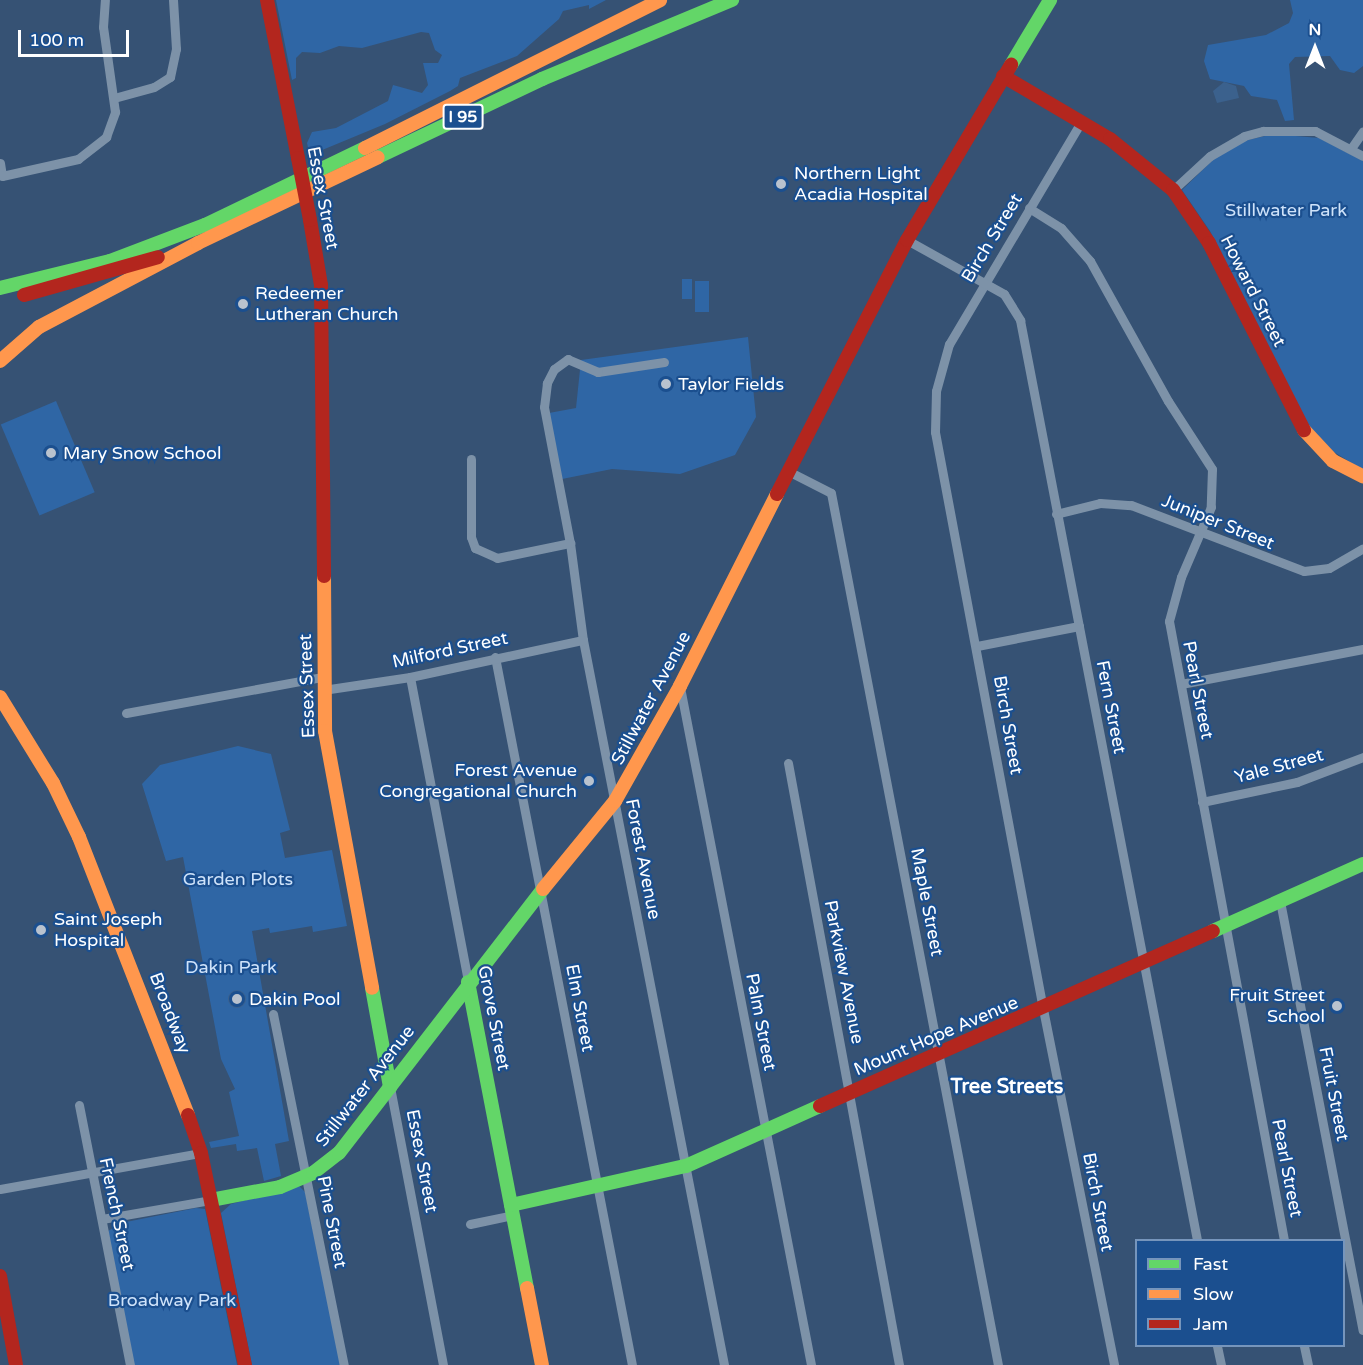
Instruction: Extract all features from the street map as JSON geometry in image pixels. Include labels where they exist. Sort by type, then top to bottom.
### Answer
[{"type":"main road","name":"Essex Street","points":[[267,0],[321,285],[323,356],[322,684],[325,731],[390,1087]]},
{"type":"main road","name":"I 95","points":[[0,288],[110,261],[205,225],[482,93],[660,0]]},
{"type":"main road","name":"I 95","points":[[0,299],[81,282],[198,243],[542,79],[732,0]]},
{"type":"main road","name":"Stillwater Avenue","points":[[211,1200],[280,1187],[306,1176],[339,1153],[468,982],[541,896],[615,801],[680,686],[907,240],[1050,0]]},
{"type":"main road","name":"Howard Street","points":[[1003,76],[1110,139],[1173,190],[1209,243],[1298,423],[1334,461],[1363,476]]},
{"type":"main road","points":[[0,361],[39,327],[198,243]]},
{"type":"main road","points":[[0,278],[60,275]]},
{"type":"main road","name":"Broadway","points":[[0,696],[53,783],[83,847],[144,994],[201,1153],[245,1365]]},
{"type":"main road","name":"Mount Hope Avenue","points":[[512,1210],[599,1186],[686,1166],[1042,1009],[1144,961],[1225,928],[1363,864]]},
{"type":"main road","name":"Grove Street","points":[[468,982],[542,1365]]},
{"type":"main road","points":[[0,1276],[5,1339],[16,1365]]},
{"type":"street","points":[[0,163],[2,176],[78,159],[91,153],[109,129],[115,112],[103,27],[105,0]]},
{"type":"street","points":[[114,98],[154,87],[170,76],[176,49],[173,0]]},
{"type":"street","name":"Birch Street","points":[[1080,122],[949,344],[936,391],[935,432],[1042,1009],[1114,1365]]},
{"type":"street","points":[[1173,190],[1219,150],[1263,131],[1315,131],[1352,147],[1363,156]]},
{"type":"street","points":[[1352,147],[1363,131]]},
{"type":"street","name":"Pearl Street","points":[[1029,208],[1060,228],[1090,261],[1168,401],[1212,469],[1211,507],[1172,603],[1171,638],[1284,1239]]},
{"type":"street","name":"Fern Street","points":[[907,240],[984,283],[1012,302],[1020,320],[1197,1239]]},
{"type":"street","name":"Forest Avenue","points":[[664,362],[597,372],[568,359],[554,369],[547,383],[544,407],[570,543],[584,640],[724,1365]]},
{"type":"street","points":[[471,459],[471,537],[475,548],[497,558],[570,543]]},
{"type":"street","name":"Maple Street","points":[[789,471],[831,493],[998,1365]]},
{"type":"street","name":"Juniper Street","points":[[1056,513],[1114,503],[1131,505],[1291,569],[1317,571],[1361,554]]},
{"type":"street","points":[[976,646],[1079,626]]},
{"type":"street","name":"Milford Street","points":[[126,713],[322,684],[410,677],[495,657],[584,640]]},
{"type":"street","points":[[1181,684],[1363,648]]},
{"type":"street","name":"Elm Street","points":[[495,657],[632,1365]]},
{"type":"street","name":"Grove Street","points":[[410,677],[468,982]]},
{"type":"street","name":"Palm Street","points":[[680,686],[812,1365]]},
{"type":"street","name":"Yale Street","points":[[1202,802],[1297,782],[1363,757]]},
{"type":"street","name":"Parkview Avenue","points":[[789,763],[899,1365]]},
{"type":"street","name":"Fruit Street","points":[[1280,901],[1363,1330]]},
{"type":"street","name":"Pine Street","points":[[273,1014],[344,1365]]},
{"type":"street","name":"Essex Street","points":[[390,1087],[443,1365]]},
{"type":"street","name":"French Street","points":[[79,1105],[130,1365]]},
{"type":"street","points":[[0,1189],[201,1153]]},
{"type":"street","name":"Stillwater Avenue","points":[[102,1219],[211,1200]]},
{"type":"street","points":[[470,1224],[512,1210]]},
{"type":"street","points":[[1217,1347],[1221,1365]]},
{"type":"street","points":[[1304,1347],[1308,1365]]},
{"type":"green space","points":[[276,0],[606,0],[589,9],[589,5],[563,11],[559,19],[517,56],[460,78],[458,86],[450,91],[385,124],[315,153],[309,152],[307,143],[312,132],[336,128],[388,101],[393,85],[422,93],[428,85],[423,63],[438,63],[442,55],[435,50],[429,33],[421,32],[362,48],[339,46],[320,53],[302,52],[296,58],[296,78],[292,80]]},
{"type":"green space","points":[[1290,0],[1363,0],[1363,66],[1354,73],[1340,70],[1330,56],[1295,57],[1289,64],[1294,120],[1285,121],[1277,100],[1251,96],[1244,86],[1210,79],[1204,61],[1208,45],[1266,35],[1289,23],[1293,13]]},
{"type":"green space","name":"Stillwater Park","points":[[1273,134],[1319,138],[1363,161],[1363,470],[1334,452],[1306,423],[1210,231],[1182,190],[1216,157],[1244,141]]},
{"type":"green space","points":[[682,279],[692,279],[692,299],[682,299]]},
{"type":"green space","points":[[695,281],[709,281],[709,312],[695,312]]},
{"type":"green space","name":"Taylor Fields","points":[[748,337],[756,417],[735,455],[680,474],[612,469],[562,479],[549,413],[576,408],[581,360]]},
{"type":"green space","points":[[56,401],[95,492],[39,516],[1,424]]},
{"type":"green space","points":[[238,746],[271,754],[290,830],[280,833],[285,858],[332,850],[347,926],[313,932],[312,926],[270,933],[269,928],[252,931],[289,1141],[275,1144],[281,1176],[264,1181],[257,1148],[237,1151],[236,1144],[211,1148],[209,1142],[239,1136],[229,1092],[235,1089],[221,1059],[183,857],[166,861],[142,784],[160,765]]},
{"type":"green space","name":"Broadway Park","points":[[299,1186],[305,1192],[341,1365],[252,1365],[221,1213],[231,1204]]},
{"type":"green space","name":"Broadway Park","points":[[196,1208],[205,1209],[237,1365],[134,1365],[108,1231],[121,1223]]},
{"type":"shaded area","points":[[1224,82],[1236,86],[1239,98],[1217,103],[1213,91]]},
{"type":"shaded area","name":"Dakin Pool","points":[[233,990],[241,990],[246,995],[244,1006],[233,1008],[228,1003],[228,995]]},
{"type":"traffic: fast","points":[[378,157],[542,79],[732,0]]},
{"type":"traffic: fast","points":[[1011,65],[1050,0]]},
{"type":"traffic: fast","points":[[0,288],[110,261],[205,225],[365,148]]},
{"type":"traffic: fast","points":[[1213,931],[1363,864]]},
{"type":"traffic: fast","points":[[211,1200],[280,1187],[313,1173],[339,1153],[543,889]]},
{"type":"traffic: fast","points":[[468,982],[527,1288]]},
{"type":"traffic: fast","points":[[372,988],[390,1087]]},
{"type":"traffic: fast","points":[[511,1205],[686,1166],[820,1106]]},
{"type":"traffic: slow","points":[[365,148],[660,0]]},
{"type":"traffic: slow","points":[[0,361],[39,327],[198,243],[378,157]]},
{"type":"traffic: slow","points":[[1304,430],[1333,461],[1363,476]]},
{"type":"traffic: slow","points":[[543,889],[615,801],[680,686],[777,494]]},
{"type":"traffic: slow","points":[[324,576],[325,731],[372,988]]},
{"type":"traffic: slow","points":[[0,697],[53,783],[79,837],[188,1115]]},
{"type":"traffic: slow","points":[[527,1288],[542,1365]]},
{"type":"traffic: jam","points":[[267,0],[298,158]]},
{"type":"traffic: jam","points":[[777,494],[907,240],[1011,65]]},
{"type":"traffic: jam","points":[[1003,76],[1110,139],[1173,190],[1209,243],[1304,430]]},
{"type":"traffic: jam","points":[[298,158],[310,220]]},
{"type":"traffic: jam","points":[[310,220],[321,285],[324,576]]},
{"type":"traffic: jam","points":[[24,295],[158,257]]},
{"type":"traffic: jam","points":[[820,1106],[1213,931]]},
{"type":"traffic: jam","points":[[188,1115],[201,1153],[245,1365]]},
{"type":"traffic: jam","points":[[0,1276],[16,1365]]},
{"type":"place","name":"Northern Light Acadia Hospital","points":[[781,184]]},
{"type":"place","name":"Redeemer Lutheran Church","points":[[243,304]]},
{"type":"place","name":"Taylor Fields","points":[[666,384]]},
{"type":"place","name":"Mary Snow School","points":[[51,453]]},
{"type":"place","name":"Forest Avenue Congregational Church","points":[[589,781]]},
{"type":"place","name":"Saint Joseph Hospital","points":[[41,930]]},
{"type":"place","name":"Dakin Pool","points":[[237,999]]},
{"type":"place","name":"Fruit Street School","points":[[1337,1006]]},
{"type":"district","name":"Tree Streets","points":[[1007,1087]]},
{"type":"park label","name":"Garden Plots","points":[[238,879]]},
{"type":"park label","name":"Dakin Park","points":[[231,967]]}]
